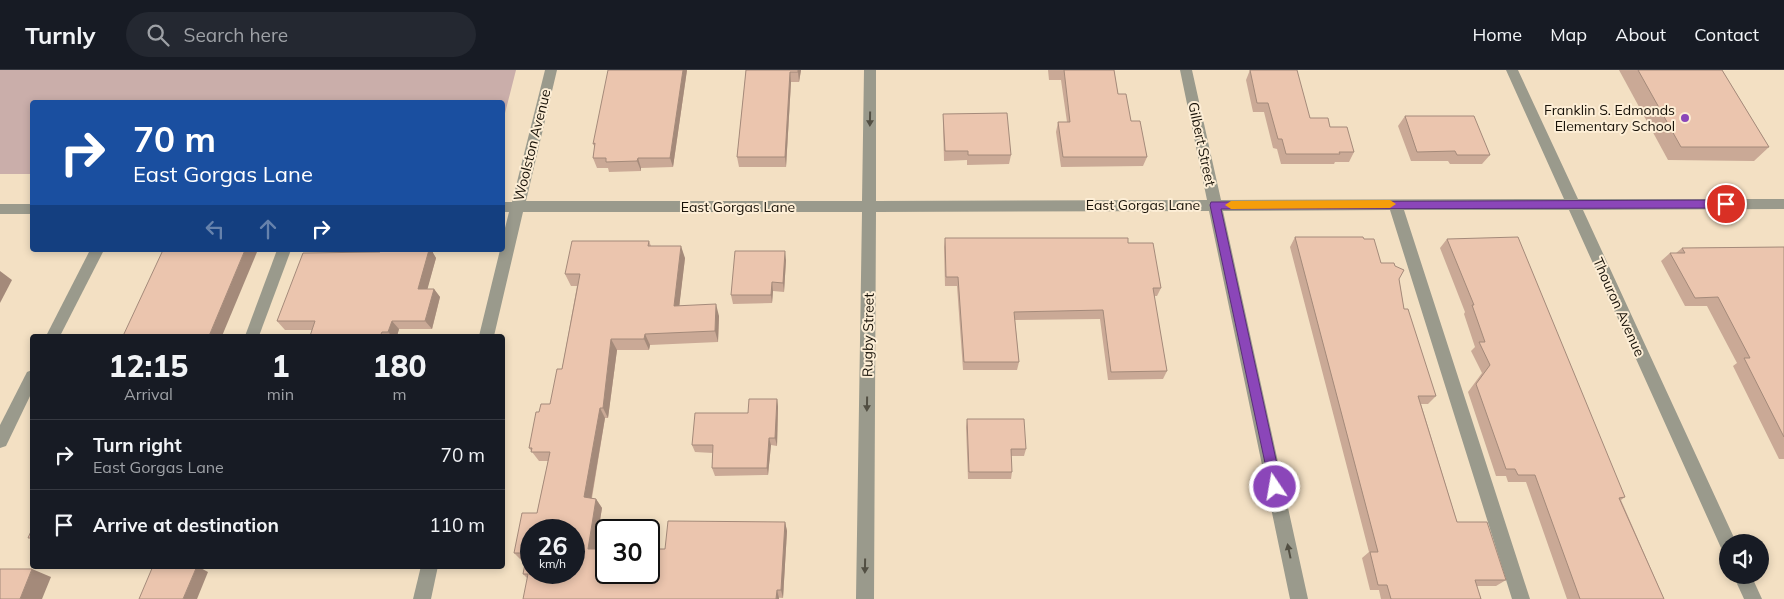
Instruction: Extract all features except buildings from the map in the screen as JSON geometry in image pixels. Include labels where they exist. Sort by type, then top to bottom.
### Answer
[{"type":"street","name":"Woolston Avenue","points":[[486,334],[550,70]]},
{"type":"street","name":"Rugby Street","points":[[865,599],[870,70]]},
{"type":"street","name":"Gilbert Street","points":[[1186,70],[1299,599]]},
{"type":"street","name":"Thouron Avenue","points":[[1512,70],[1723,534]]},
{"type":"street","points":[[1395,204],[1521,599]]},
{"type":"street","name":"East Gorgas Lane","points":[[505,207],[1784,204]]},
{"type":"street","points":[[0,209],[30,209]]},
{"type":"street","points":[[54,334],[96,252]]},
{"type":"street","points":[[253,334],[283,252]]},
{"type":"street","points":[[0,440],[30,380]]},
{"type":"street","points":[[422,599],[429,569]]},
{"type":"street","points":[[1746,584],[1753,599]]},
{"type":"shaded area","points":[[0,70],[516,70],[505,113],[505,100],[30,100],[30,174],[0,174]]},
{"type":"slow traffic","points":[[1231,205],[1390,204]]},
{"type":"place","name":"Franklin S. Edmonds Elementary School","points":[[1685,118]]},
{"type":"route","points":[[1275,487],[1215,205],[1726,204]]}]
